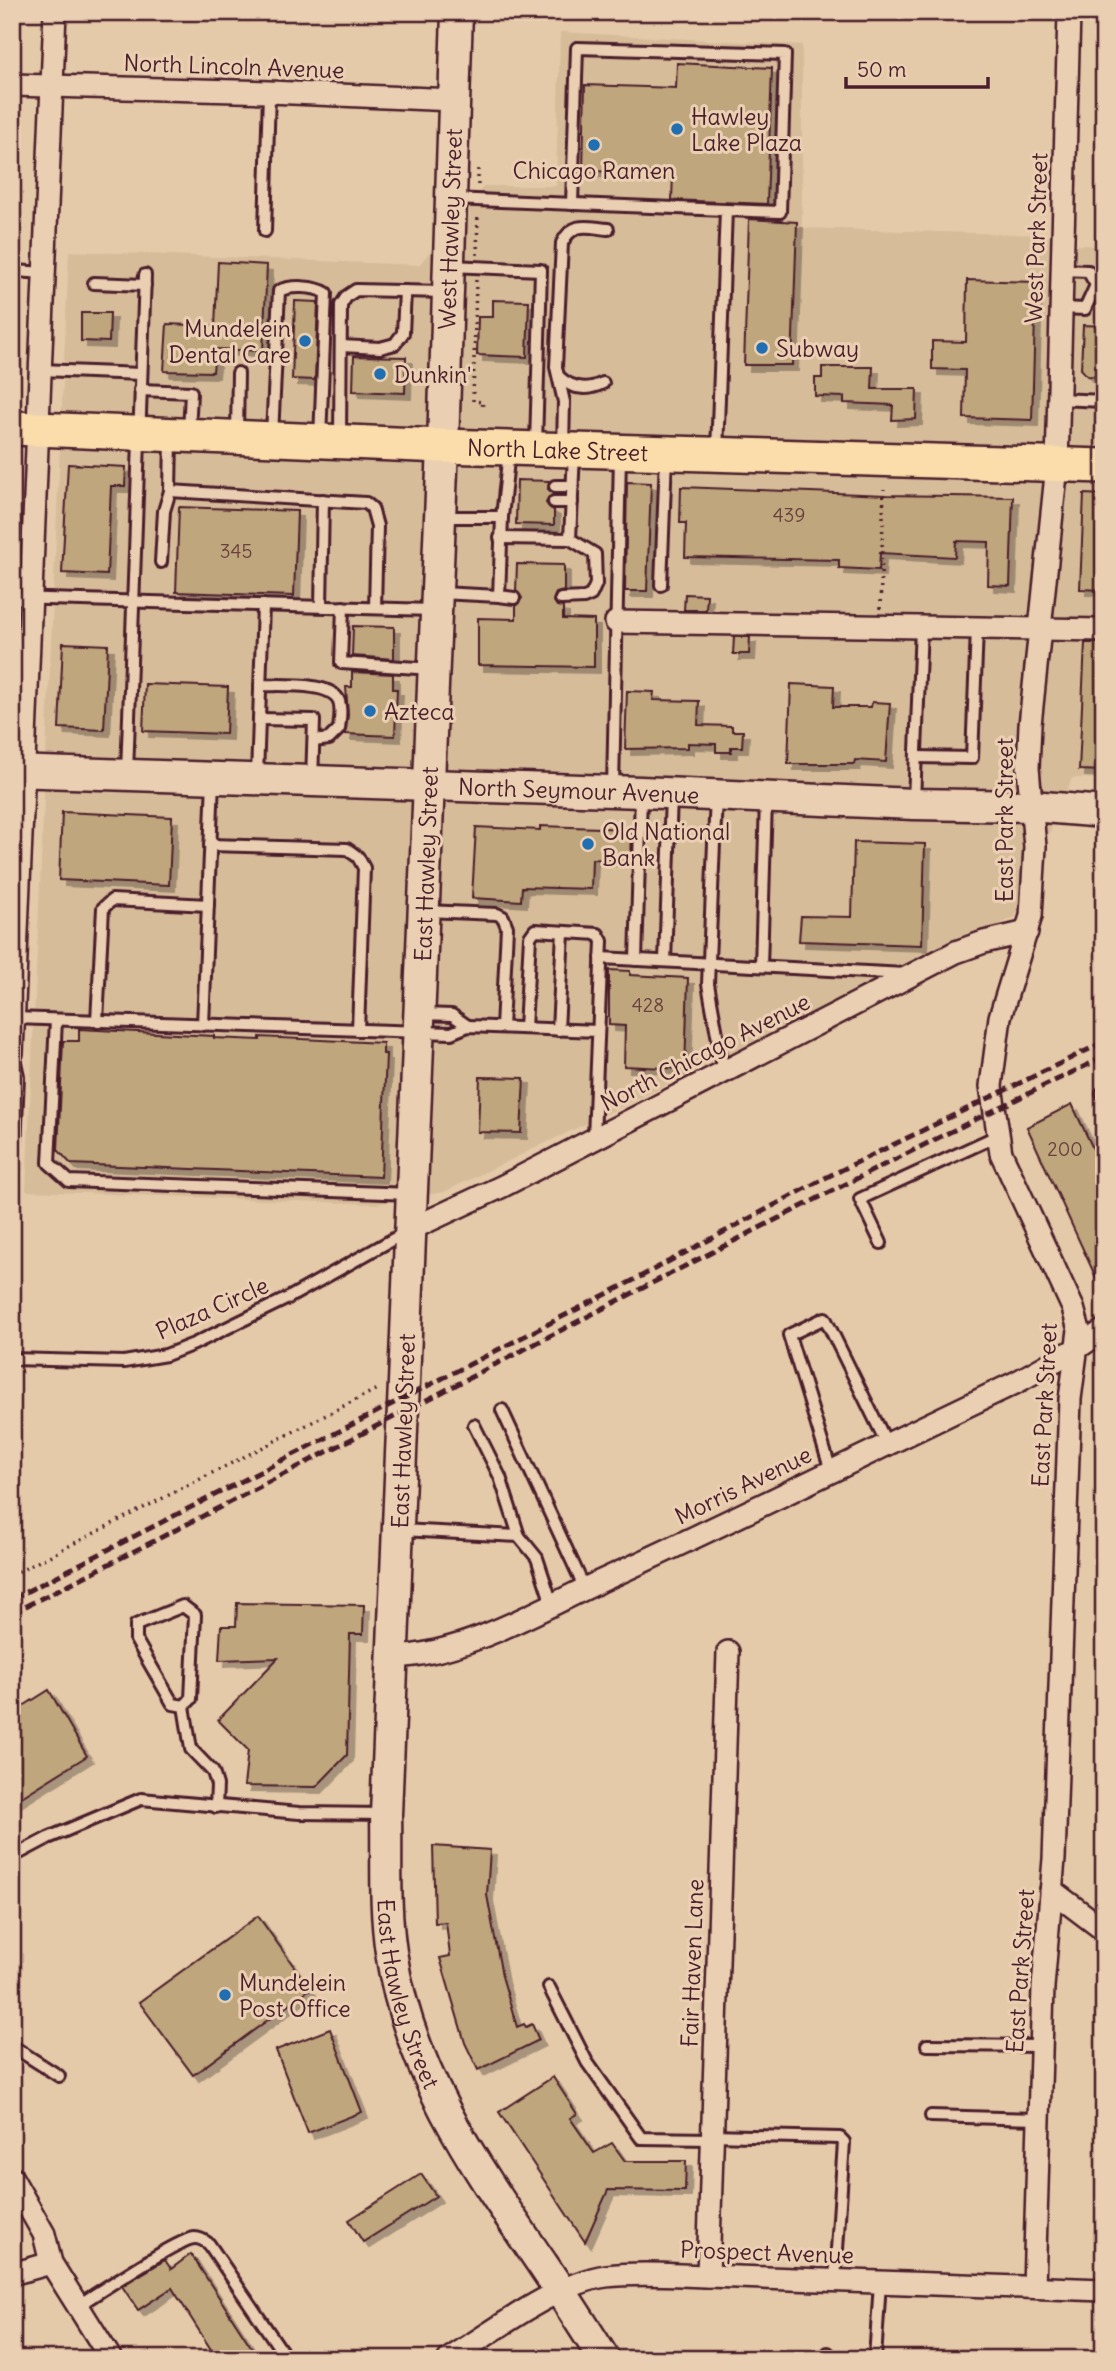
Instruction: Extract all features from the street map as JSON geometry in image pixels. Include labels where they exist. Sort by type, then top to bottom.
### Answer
[{"type":"main road","name":"North Lake Street","points":[[25,429],[546,450],[1104,466]]},
{"type":"street","points":[[13,1053],[25,429],[41,370],[55,12]]},
{"type":"street","name":"West Hawley Street","points":[[443,446],[457,12]]},
{"type":"street","name":"West Park Street","points":[[1056,465],[1069,12]]},
{"type":"street","name":"North Lincoln Avenue","points":[[12,85],[454,100]]},
{"type":"street","name":"East Hawley Street","points":[[443,446],[386,1814],[387,1918],[399,1992],[438,2101],[473,2162],[604,2359]]},
{"type":"street","name":"East Park Street","points":[[1034,2287],[1043,1987],[1051,1890],[1069,1440],[1079,1330],[1073,1308],[1001,1153],[992,1086],[1000,1017],[1031,916],[1035,847],[1028,768],[1030,725],[1056,465]]},
{"type":"street","points":[[616,621],[1104,630]]},
{"type":"street","name":"North Seymour Avenue","points":[[17,771],[1031,806],[1104,812]]},
{"type":"street","name":"North Chicago Avenue","points":[[411,1229],[503,1186],[956,952],[984,942],[1027,933]]},
{"type":"street","name":"Morris Avenue","points":[[394,1657],[440,1652],[471,1641],[586,1589],[1017,1382],[1104,1330]]},
{"type":"street","name":"Fair Haven Lane","points":[[708,2276],[729,1652]]},
{"type":"street","points":[[1051,1890],[1104,1930]]},
{"type":"street","points":[[12,2178],[44,2234],[51,2263],[111,2359]]},
{"type":"street","points":[[12,2274],[51,2263]]},
{"type":"street","name":"Prospect Avenue","points":[[460,2356],[561,2291],[605,2276],[643,2274],[1104,2290]]},
{"type":"lane","points":[[451,199],[572,204],[780,212],[786,54],[577,48],[572,204]]},
{"type":"lane","points":[[265,231],[269,92]]},
{"type":"lane","points":[[717,455],[726,210]]},
{"type":"lane","points":[[499,596],[504,500],[512,484],[546,450],[564,402],[556,367],[562,243],[568,232],[575,228],[608,229]]},
{"type":"lane","points":[[330,442],[341,346],[341,305],[348,296],[356,290],[405,291],[448,279],[541,270],[546,450],[573,486],[570,539]]},
{"type":"lane","points":[[1061,308],[1085,309],[1100,285],[1088,271],[1062,270]]},
{"type":"lane","points":[[12,273],[44,273]]},
{"type":"lane","points":[[94,283],[145,280],[127,775]]},
{"type":"lane","points":[[271,439],[279,291],[285,288],[319,289],[326,293],[330,442]]},
{"type":"lane","points":[[341,346],[380,348],[395,344],[403,333],[405,291]]},
{"type":"lane","points":[[41,370],[141,374]]},
{"type":"lane","points":[[237,438],[238,373]]},
{"type":"lane","points":[[559,377],[568,386],[578,388],[593,388],[603,383]]},
{"type":"lane","points":[[140,390],[191,392],[164,511],[161,562]]},
{"type":"lane","points":[[1058,399],[1104,401]]},
{"type":"lane","points":[[620,452],[616,621],[636,960]]},
{"type":"lane","points":[[661,585],[666,453]]},
{"type":"lane","points":[[555,486],[573,486]]},
{"type":"lane","points":[[170,491],[366,503],[372,508],[377,526],[374,608]]},
{"type":"lane","points":[[321,606],[323,500]]},
{"type":"lane","points":[[504,500],[517,501]]},
{"type":"lane","points":[[554,502],[572,502]]},
{"type":"lane","points":[[440,517],[502,517]]},
{"type":"lane","points":[[500,538],[570,539],[595,554],[596,584],[591,595],[561,599]]},
{"type":"lane","points":[[21,598],[134,601],[160,596],[262,605],[374,608],[499,596],[514,598]]},
{"type":"lane","points":[[257,779],[262,605]]},
{"type":"lane","points":[[343,607],[341,663],[434,668]]},
{"type":"lane","points":[[914,804],[921,626]]},
{"type":"lane","points":[[916,757],[972,758],[977,628]]},
{"type":"lane","points":[[260,685],[323,688],[334,692],[340,703],[339,729],[328,739],[314,741]]},
{"type":"lane","points":[[259,719],[314,720],[312,781]]},
{"type":"lane","points":[[203,1025],[213,778]]},
{"type":"lane","points":[[665,961],[671,794]]},
{"type":"lane","points":[[716,796],[708,984],[723,1073]]},
{"type":"lane","points":[[761,966],[766,798]]},
{"type":"lane","points":[[210,845],[347,849],[358,857],[364,868],[358,1030]]},
{"type":"lane","points":[[97,1021],[103,908],[112,900],[208,905]]},
{"type":"lane","points":[[424,911],[497,914],[503,918],[507,927],[502,1027]]},
{"type":"lane","points":[[525,1028],[530,937],[535,930],[598,934],[602,942],[594,1138]]},
{"type":"lane","points":[[558,1030],[564,932]]},
{"type":"lane","points":[[601,958],[915,974]]},
{"type":"lane","points":[[14,1018],[358,1030],[420,1023],[452,1015],[468,1026]]},
{"type":"lane","points":[[56,1020],[49,1163],[69,1181],[413,1194]]},
{"type":"lane","points":[[420,1023],[451,1033],[468,1026],[598,1031]]},
{"type":"lane","points":[[12,1219],[14,1104],[18,1076],[13,1053]]},
{"type":"lane","points":[[881,1242],[860,1199],[999,1135]]},
{"type":"lane","name":"Plaza Circle","points":[[12,1359],[124,1362],[166,1355],[288,1298],[411,1229]]},
{"type":"lane","points":[[831,1471],[789,1335],[825,1318],[887,1444]]},
{"type":"lane","points":[[502,1410],[586,1589]]},
{"type":"lane","points":[[474,1425],[500,1477],[519,1536],[537,1558],[552,1604]]},
{"type":"lane","points":[[399,1529],[519,1536]]},
{"type":"lane","points":[[183,1606],[195,1615],[191,1699],[184,1706],[173,1704],[136,1640],[136,1625],[183,1606]]},
{"type":"lane","points":[[184,1706],[191,1748],[213,1772],[217,1785],[216,1807]]},
{"type":"lane","points":[[12,1857],[48,1838],[141,1798],[299,1813],[386,1814]]},
{"type":"lane","points":[[549,1987],[587,2062],[641,2138],[840,2138],[844,2142],[835,2280]]},
{"type":"lane","points":[[927,2045],[1042,2046]]},
{"type":"lane","points":[[12,2046],[59,2076]]},
{"type":"lane","points":[[931,2116],[1039,2119]]},
{"type":"lane","points":[[77,2306],[170,2249],[192,2238],[201,2239],[209,2244],[287,2359]]},
{"type":"lane","points":[[875,2359],[880,2282]]},
{"type":"path","points":[[473,401],[483,402],[482,409]]},
{"type":"path","points":[[879,626],[884,489]]},
{"type":"path","points":[[12,1575],[379,1388]]},
{"type":"shaded area","points":[[560,32],[802,45],[802,228],[1044,235],[1077,245],[1104,246],[1104,779],[1072,778],[1015,917],[444,1192],[377,1204],[26,1191],[69,251],[419,265],[484,186],[556,186]]},
{"type":"building","name":"Hawley Lake Plaza","points":[[677,63],[772,68],[767,204],[672,200],[673,173],[583,171],[585,85],[676,88]]},
{"type":"building","points":[[749,219],[797,222],[792,365],[744,365]]},
{"type":"building","points":[[218,262],[267,265],[263,351],[215,349],[213,372],[164,371],[167,324],[215,326]]},
{"type":"building","points":[[967,280],[1036,282],[1032,420],[964,418],[965,370],[932,369],[932,341],[966,342]]},
{"type":"building","points":[[493,300],[529,301],[527,357],[477,355],[478,317],[493,317]]},
{"type":"building","name":"Mundelein Dental Care","points":[[295,301],[318,302],[315,380],[292,379]]},
{"type":"building","points":[[81,313],[110,313],[109,342],[81,341]]},
{"type":"building","points":[[1083,325],[1104,326],[1104,377],[1087,376],[1081,369]]},
{"type":"building","name":"Dunkin'","points":[[354,356],[406,357],[405,393],[353,391]]},
{"type":"building","points":[[822,367],[873,367],[872,389],[917,389],[916,419],[892,420],[893,405],[844,403],[844,397],[815,396],[815,378],[822,378]]},
{"type":"building","points":[[68,464],[126,467],[125,486],[111,486],[107,575],[62,573]]},
{"type":"building","points":[[517,480],[550,481],[548,489],[555,494],[548,498],[546,503],[554,510],[554,525],[516,524]]},
{"type":"building","points":[[627,482],[651,483],[647,591],[625,591]]},
{"type":"building","points":[[681,487],[1013,497],[1010,586],[988,585],[989,542],[956,541],[955,557],[880,553],[879,570],[839,568],[839,560],[685,557],[686,523],[680,523]]},
{"type":"building","points":[[1084,494],[1104,495],[1104,590],[1080,589]]},
{"type":"building","points":[[179,507],[297,511],[294,596],[176,592]]},
{"type":"building","points":[[517,564],[564,565],[564,591],[556,593],[553,600],[557,606],[563,607],[563,619],[594,620],[594,667],[478,665],[478,618],[516,619],[516,606],[522,598],[516,591]]},
{"type":"building","points":[[685,594],[707,595],[706,610],[684,610]]},
{"type":"building","points":[[353,626],[394,627],[394,659],[352,656]]},
{"type":"building","points":[[734,637],[750,637],[749,654],[733,654]]},
{"type":"building","points":[[63,643],[108,645],[104,730],[59,728]]},
{"type":"building","points":[[1085,643],[1104,643],[1104,771],[1079,770]]},
{"type":"building","name":"Azteca","points":[[352,672],[393,674],[393,689],[397,689],[395,736],[345,734],[348,715],[346,687],[352,687]]},
{"type":"building","points":[[145,684],[228,687],[226,734],[143,731]]},
{"type":"building","points":[[791,684],[834,686],[833,707],[871,707],[872,702],[890,703],[886,762],[855,760],[854,764],[788,764]]},
{"type":"building","points":[[627,691],[654,692],[653,700],[699,701],[698,725],[732,726],[732,731],[743,731],[742,747],[731,747],[731,752],[716,752],[716,744],[688,743],[688,748],[625,749]]},
{"type":"building","points":[[62,812],[172,817],[169,885],[59,880]]},
{"type":"building","points":[[540,826],[632,829],[631,861],[592,859],[591,889],[522,887],[521,901],[472,898],[476,827],[540,830]]},
{"type":"building","points":[[854,842],[925,844],[922,945],[799,941],[801,916],[852,917]]},
{"type":"building","points":[[609,970],[630,971],[630,975],[688,978],[685,1069],[624,1066],[625,1026],[609,1025]]},
{"type":"building","points":[[79,1029],[214,1038],[260,1040],[260,1037],[383,1043],[383,1054],[386,1054],[381,1177],[71,1164],[58,1150],[63,1041],[79,1041]]},
{"type":"building","points":[[480,1077],[524,1078],[521,1133],[478,1132]]},
{"type":"building","points":[[1072,1104],[1104,1172],[1104,1295],[1027,1127]]},
{"type":"building","points":[[237,1603],[364,1605],[363,1634],[350,1634],[347,1755],[316,1787],[244,1786],[248,1750],[218,1720],[278,1658],[219,1660],[221,1626],[236,1626]]},
{"type":"building","points":[[49,1690],[87,1756],[12,1803],[12,1713]]},
{"type":"building","points":[[433,1846],[490,1850],[487,1895],[502,1976],[517,2027],[532,2024],[539,2040],[478,2070],[465,2043],[440,1958],[450,1956],[446,1922],[435,1923]]},
{"type":"building","name":"Mundelein Post Office","points":[[258,1916],[310,1989],[193,2075],[139,2002]]},
{"type":"building","points":[[330,2029],[362,2112],[308,2133],[276,2050]]},
{"type":"building","points":[[553,2077],[577,2114],[570,2118],[594,2153],[612,2143],[625,2161],[686,2161],[685,2191],[608,2190],[585,2242],[499,2112]]},
{"type":"building","points":[[421,2174],[436,2196],[363,2242],[349,2220]]},
{"type":"building","points":[[191,2254],[259,2359],[217,2359],[172,2288],[138,2310],[122,2286],[165,2260],[171,2269]]},
{"type":"railway","points":[[12,1599],[634,1280],[827,1177],[1104,1042]]},
{"type":"railway","points":[[12,1613],[829,1192],[1104,1057]]},
{"type":"place","name":"Hawley Lake Plaza","points":[[677,129]]},
{"type":"place","name":"Chicago Ramen","points":[[594,145]]},
{"type":"place","name":"Mundelein Dental Care","points":[[305,341]]},
{"type":"place","name":"Subway","points":[[762,348]]},
{"type":"place","name":"Dunkin'","points":[[380,374]]},
{"type":"place","name":"Azteca","points":[[370,711]]},
{"type":"place","name":"Old National Bank","points":[[588,844]]},
{"type":"place","name":"Mundelein Post Office","points":[[225,1995]]}]
